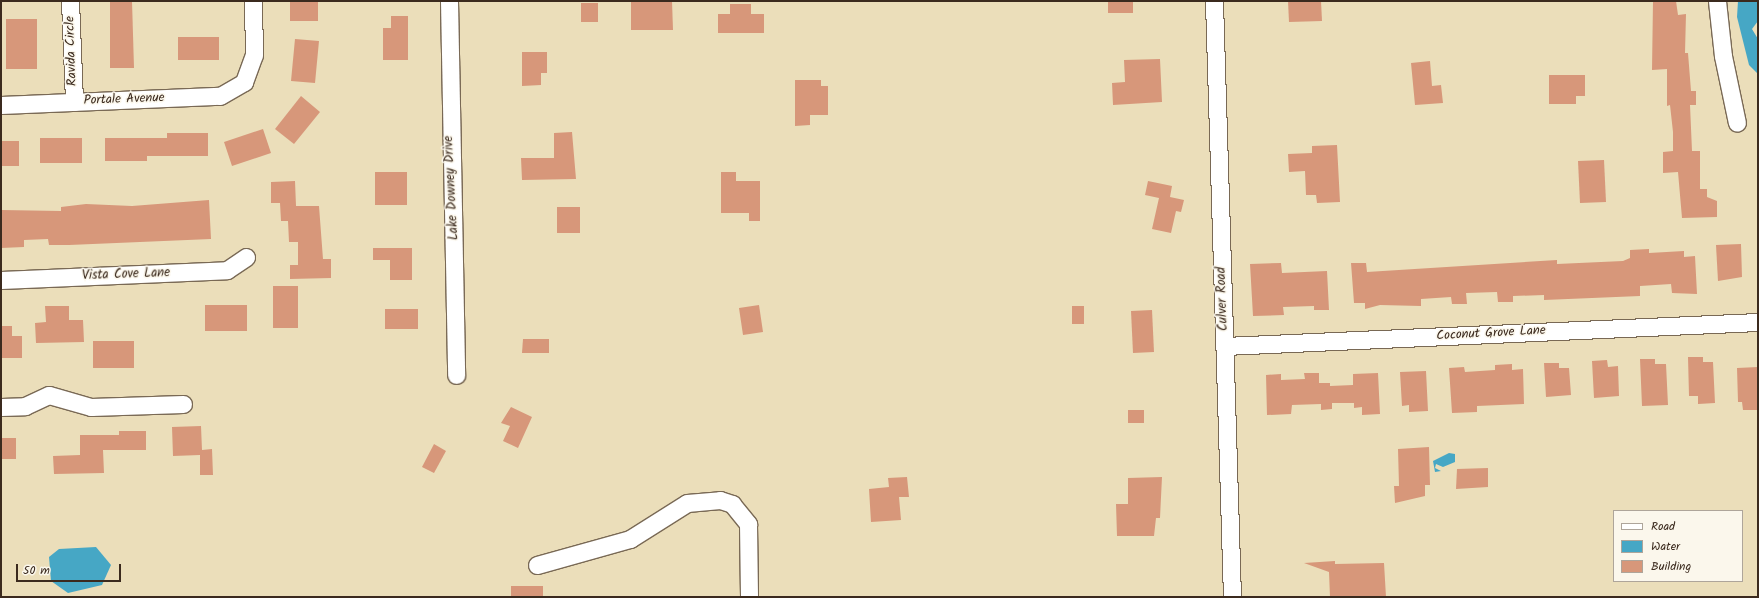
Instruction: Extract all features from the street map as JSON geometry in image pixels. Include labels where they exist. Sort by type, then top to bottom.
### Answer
[{"type":"street","name":"Ravida Circle","points":[[70,1],[74,102]]},
{"type":"street","name":"Portale Avenue","points":[[1,105],[220,96],[244,82],[254,55],[253,1]]},
{"type":"street","name":"Lake Downey Drive","points":[[449,1],[456,375]]},
{"type":"street","name":"Culver Road","points":[[1214,1],[1232,597]]},
{"type":"street","points":[[1717,1],[1723,56],[1737,123]]},
{"type":"street","name":"Vista Cove Lane","points":[[1,280],[227,270],[246,257]]},
{"type":"street","name":"Coconut Grove Lane","points":[[1225,346],[1758,322]]},
{"type":"street","points":[[1,407],[25,406],[49,395],[91,407],[183,404]]},
{"type":"street","points":[[537,565],[630,539],[687,503],[720,500],[732,504],[748,524],[749,597]]},
{"type":"water","points":[[1738,1],[1758,1],[1758,21],[1752,29],[1758,39],[1758,74],[1749,65],[1737,17]]},
{"type":"water","points":[[1449,453],[1455,454],[1455,462],[1443,467],[1436,464],[1435,468],[1441,471],[1435,472],[1433,461]]},
{"type":"water","points":[[96,547],[111,565],[102,585],[68,593],[51,581],[49,557],[59,549]]},
{"type":"building","points":[[110,1],[132,1],[134,68],[110,68]]},
{"type":"building","points":[[290,1],[318,1],[318,21],[290,21]]},
{"type":"building","points":[[631,1],[672,1],[673,30],[631,30]]},
{"type":"building","points":[[1108,1],[1133,1],[1133,13],[1108,13]]},
{"type":"building","points":[[1288,1],[1321,1],[1322,21],[1289,22]]},
{"type":"building","points":[[1653,1],[1676,1],[1678,15],[1686,14],[1685,53],[1688,53],[1691,91],[1696,91],[1696,105],[1690,105],[1692,151],[1700,151],[1700,189],[1707,189],[1707,197],[1717,201],[1717,217],[1682,218],[1678,172],[1663,173],[1663,152],[1673,151],[1673,132],[1670,105],[1667,106],[1667,69],[1652,70]]},
{"type":"building","points":[[581,3],[598,3],[598,22],[581,22]]},
{"type":"building","points":[[730,4],[751,4],[751,14],[764,14],[764,33],[718,33],[718,14],[730,14]]},
{"type":"building","points":[[391,16],[408,16],[408,60],[383,60],[383,28],[391,28]]},
{"type":"building","points":[[6,19],[37,19],[37,69],[6,69]]},
{"type":"building","points":[[178,37],[219,37],[219,60],[178,60]]},
{"type":"building","points":[[295,39],[319,41],[315,83],[291,81]]},
{"type":"building","points":[[522,52],[547,52],[547,73],[541,73],[541,85],[522,86]]},
{"type":"building","points":[[1160,59],[1162,102],[1113,105],[1112,83],[1125,82],[1124,60]]},
{"type":"building","points":[[1430,61],[1432,86],[1441,85],[1443,103],[1415,105],[1411,63]]},
{"type":"building","points":[[1549,75],[1585,75],[1585,96],[1576,96],[1576,104],[1549,104]]},
{"type":"building","points":[[795,80],[821,80],[821,86],[828,86],[828,115],[810,115],[810,125],[795,126]]},
{"type":"building","points":[[301,96],[320,112],[294,144],[275,129]]},
{"type":"building","points":[[263,129],[271,153],[232,166],[224,142]]},
{"type":"building","points":[[572,132],[576,179],[522,180],[521,158],[554,158],[554,133]]},
{"type":"building","points":[[167,133],[208,133],[208,156],[147,156],[147,161],[105,161],[105,138],[167,138]]},
{"type":"building","points":[[40,138],[82,138],[82,163],[40,163]]},
{"type":"building","points":[[1,141],[19,141],[19,166],[1,166]]},
{"type":"building","points":[[1337,145],[1340,202],[1317,203],[1316,195],[1306,195],[1305,171],[1289,172],[1288,154],[1312,153],[1312,146]]},
{"type":"building","points":[[1604,160],[1606,202],[1580,203],[1578,161]]},
{"type":"building","points":[[375,172],[407,172],[407,205],[375,205]]},
{"type":"building","points":[[721,172],[736,172],[736,181],[760,181],[760,221],[749,221],[749,213],[721,213]]},
{"type":"building","points":[[295,181],[296,206],[319,206],[323,259],[331,259],[331,278],[290,279],[290,265],[298,265],[298,242],[289,242],[288,221],[281,221],[280,203],[271,203],[271,182]]},
{"type":"building","points":[[1148,181],[1172,186],[1170,197],[1184,200],[1181,212],[1176,211],[1171,233],[1152,229],[1159,198],[1145,195]]},
{"type":"building","points":[[209,200],[211,239],[69,245],[49,245],[48,239],[24,240],[24,247],[1,248],[1,210],[61,211],[61,207],[86,204],[132,206]]},
{"type":"building","points":[[557,207],[580,207],[580,233],[557,233]]},
{"type":"building","points":[[1741,244],[1742,277],[1718,281],[1716,245]]},
{"type":"building","points":[[373,248],[412,248],[412,280],[390,280],[390,260],[373,260]]},
{"type":"building","points":[[1649,249],[1649,253],[1684,251],[1684,257],[1695,256],[1697,294],[1672,293],[1671,284],[1640,286],[1640,296],[1544,300],[1544,295],[1513,296],[1513,302],[1498,302],[1497,292],[1466,293],[1467,304],[1452,304],[1451,297],[1421,299],[1421,306],[1380,305],[1365,309],[1365,303],[1354,303],[1351,263],[1366,263],[1367,272],[1557,260],[1557,264],[1623,261],[1630,258],[1630,250]]},
{"type":"building","points":[[1281,263],[1282,273],[1327,271],[1329,310],[1314,310],[1314,306],[1283,307],[1284,315],[1253,316],[1250,264]]},
{"type":"building","points":[[273,286],[298,286],[298,328],[273,328]]},
{"type":"building","points":[[205,305],[247,305],[247,331],[205,331]]},
{"type":"building","points":[[759,305],[763,332],[743,335],[739,308]]},
{"type":"building","points":[[45,306],[69,306],[69,320],[83,320],[84,342],[36,343],[35,323],[46,322]]},
{"type":"building","points":[[1072,306],[1084,306],[1084,324],[1072,324]]},
{"type":"building","points":[[385,309],[418,309],[418,329],[385,329]]},
{"type":"building","points":[[1152,310],[1154,352],[1133,353],[1131,311]]},
{"type":"building","points":[[1,326],[12,326],[12,336],[22,336],[22,358],[1,358]]},
{"type":"building","points":[[523,339],[549,339],[549,353],[522,353]]},
{"type":"building","points":[[93,341],[134,341],[134,368],[93,368]]},
{"type":"building","points":[[1688,357],[1703,357],[1703,362],[1713,362],[1715,403],[1698,404],[1698,396],[1689,396]]},
{"type":"building","points":[[1640,359],[1655,359],[1655,364],[1666,364],[1668,405],[1642,406]]},
{"type":"building","points":[[1607,360],[1608,367],[1618,366],[1619,396],[1594,398],[1592,361]]},
{"type":"building","points":[[1544,363],[1559,363],[1559,368],[1569,368],[1571,395],[1546,397]]},
{"type":"building","points":[[1512,364],[1512,370],[1523,369],[1524,404],[1477,406],[1477,412],[1452,413],[1449,368],[1464,367],[1465,372],[1495,370],[1495,365]]},
{"type":"building","points":[[1758,367],[1758,410],[1743,410],[1742,402],[1738,402],[1737,368]]},
{"type":"building","points":[[1426,371],[1428,411],[1409,412],[1409,405],[1402,406],[1400,372]]},
{"type":"building","points":[[1304,373],[1319,373],[1319,383],[1330,383],[1330,386],[1353,385],[1353,374],[1378,373],[1380,414],[1362,415],[1362,407],[1354,408],[1354,403],[1332,403],[1332,409],[1321,410],[1321,404],[1292,405],[1291,414],[1267,415],[1266,375],[1281,374],[1281,380],[1305,379]]},
{"type":"building","points":[[511,407],[532,417],[518,448],[503,441],[510,426],[501,423]]},
{"type":"building","points":[[1128,410],[1144,410],[1144,423],[1128,423]]},
{"type":"building","points":[[201,426],[202,450],[212,449],[213,475],[200,475],[200,455],[173,456],[172,427]]},
{"type":"building","points":[[119,431],[146,431],[146,450],[103,450],[104,473],[54,474],[53,456],[80,455],[80,435],[119,435]]},
{"type":"building","points":[[1,438],[16,438],[16,459],[1,459]]},
{"type":"building","points":[[434,444],[446,451],[434,473],[422,467]]},
{"type":"building","points":[[1429,447],[1430,485],[1425,485],[1425,496],[1395,503],[1394,486],[1399,486],[1398,449]]},
{"type":"building","points":[[1488,468],[1488,487],[1456,489],[1457,469]]},
{"type":"building","points":[[907,477],[909,497],[899,497],[901,520],[871,522],[869,489],[889,487],[888,478]]},
{"type":"building","points":[[1162,477],[1160,518],[1156,518],[1154,536],[1117,536],[1116,504],[1128,504],[1128,478]]},
{"type":"building","points":[[1335,561],[1335,564],[1384,563],[1386,597],[1330,597],[1329,572],[1304,563]]},
{"type":"building","points":[[511,586],[543,586],[543,597],[511,597]]}]
